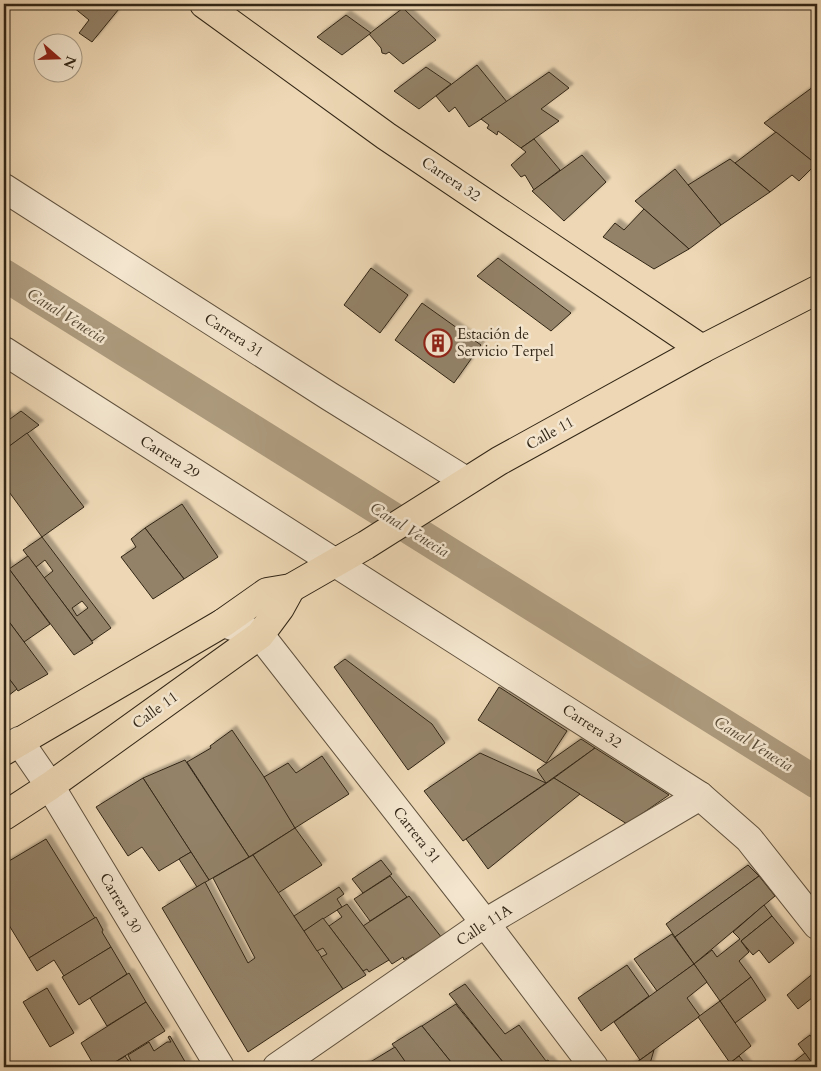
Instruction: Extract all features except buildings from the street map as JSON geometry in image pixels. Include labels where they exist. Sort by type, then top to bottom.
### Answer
[{"type":"main road","name":"Carrera 32","points":[[204,4],[386,136],[702,349]]},
{"type":"main road","name":"Calle 11","points":[[11,746],[223,623],[267,592],[291,588],[337,563],[466,480],[702,349],[817,290]]},
{"type":"main road","name":"Calle 11","points":[[4,816],[50,786],[260,635],[280,608],[291,588]]},
{"type":"street","name":"Carrera 31","points":[[4,188],[330,396],[466,480]]},
{"type":"street","name":"Carrera 29","points":[[4,351],[337,563]]},
{"type":"street","name":"Carrera 32","points":[[337,563],[700,796],[749,839],[817,925]]},
{"type":"street","points":[[223,623],[260,635]]},
{"type":"street","name":"Carrera 31","points":[[260,635],[485,923],[594,1067]]},
{"type":"street","name":"Carrera 30","points":[[11,746],[50,786],[220,1067]]},
{"type":"street","name":"Calle 11A","points":[[277,1067],[485,923],[700,796]]},
{"type":"waterway","name":"Canal Venecia","points":[[4,275],[817,783]]},
{"type":"place","name":"Estación de Servicio Terpel","points":[[438,343]]}]
